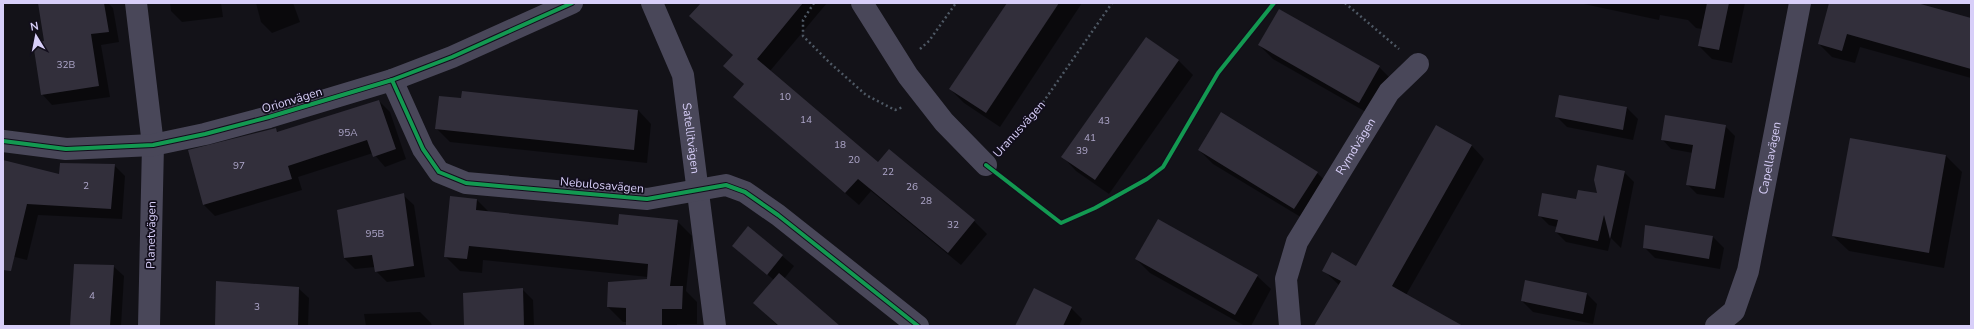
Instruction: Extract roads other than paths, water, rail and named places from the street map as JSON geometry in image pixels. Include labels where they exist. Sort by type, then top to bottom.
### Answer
[{"type":"street","points":[[136,3],[153,145]]},
{"type":"street","name":"Orionvägen","points":[[3,141],[66,149],[153,145],[205,134],[269,117],[392,80],[459,54],[572,3]]},
{"type":"street","name":"Satellitvägen","points":[[652,3],[683,75],[696,189],[715,326]]},
{"type":"street","name":"Uranusvägen","points":[[862,3],[902,66],[944,122],[986,164]]},
{"type":"street","name":"Capellavägen","points":[[1716,326],[1734,311],[1748,271],[1800,3]]},
{"type":"street","name":"Rymdvägen","points":[[1290,326],[1286,279],[1297,242],[1390,92],[1418,64]]},
{"type":"street","name":"Nebulosavägen","points":[[392,80],[423,149],[439,172],[466,183],[647,199],[696,189],[726,185],[745,192],[778,215],[918,326]]},
{"type":"street","name":"Planetvägen","points":[[149,326],[153,145]]}]
